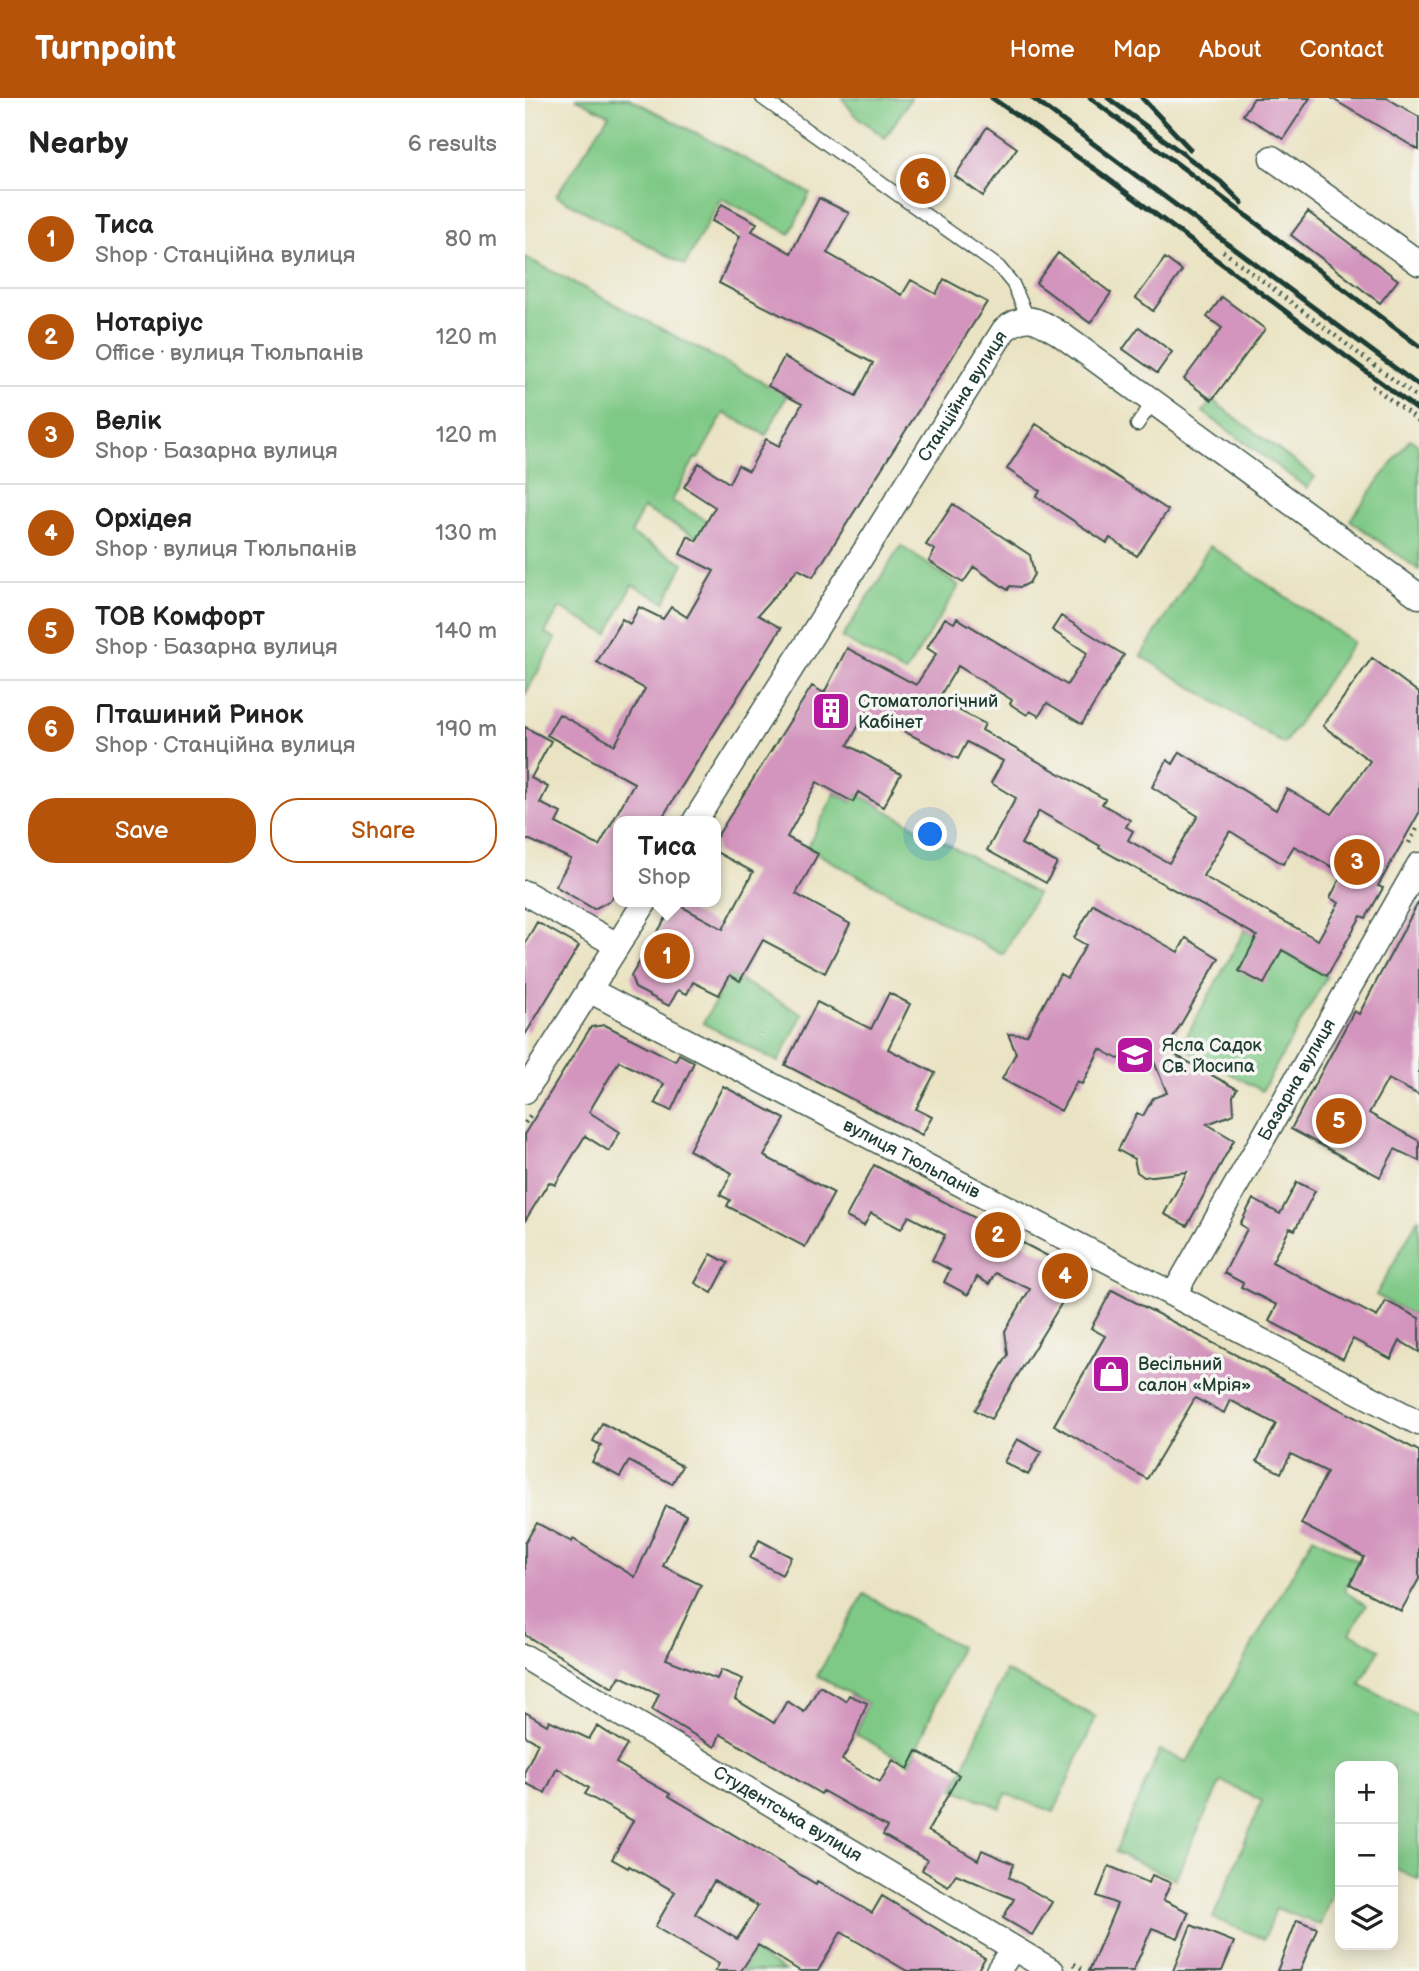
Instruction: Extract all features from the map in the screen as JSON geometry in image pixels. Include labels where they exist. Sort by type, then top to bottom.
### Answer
[{"type":"street","points":[[1272,158],[1419,263]]},
{"type":"street","name":"Станційна вулиця","points":[[698,816],[1005,330],[1015,321],[1028,318],[1059,333],[1419,596]]},
{"type":"street","name":"Базарна вулиця","points":[[1174,1294],[1411,859]]},
{"type":"street","points":[[525,893],[618,945]]},
{"type":"street","points":[[525,1091],[642,907]]},
{"type":"street","name":"вулиця Тюльпанів","points":[[589,990],[1419,1423]]},
{"type":"street","name":"Студентська вулиця","points":[[525,1657],[1052,1971]]},
{"type":"street","points":[[998,1971],[1013,1948]]},
{"type":"lane","points":[[762,98],[999,267],[1013,284],[1028,318]]},
{"type":"lane","points":[[1137,425],[1153,402]]},
{"type":"path","points":[[1223,251],[1419,399]]},
{"type":"path","points":[[1372,386],[1419,421]]},
{"type":"path","points":[[1411,859],[1419,825]]},
{"type":"green space","points":[[575,98],[629,98],[810,193],[790,234],[721,198],[685,265],[556,196],[609,115]]},
{"type":"green space","points":[[842,98],[911,98],[885,138],[854,114]]},
{"type":"green space","points":[[525,257],[787,395],[766,435],[724,413],[672,501],[737,537],[728,554],[643,508],[631,534],[684,563],[665,602],[632,585],[608,634],[560,608],[545,633],[556,639],[525,695]]},
{"type":"green space","points":[[1212,400],[1315,477],[1307,488],[1203,412]]},
{"type":"green space","points":[[1410,439],[1419,446],[1419,570],[1350,520]]},
{"type":"green space","points":[[901,546],[959,586],[905,673],[842,638]]},
{"type":"green space","points":[[1210,546],[1353,642],[1284,744],[1141,656]]},
{"type":"green space","points":[[835,793],[852,802],[857,794],[1037,894],[1003,955],[807,848]]},
{"type":"green space","points":[[1245,930],[1327,976],[1262,1091],[1181,1046]]},
{"type":"green space","points":[[730,975],[803,1014],[778,1062],[703,1023]]},
{"type":"green space","points":[[1419,1217],[1419,1307],[1414,1316],[1376,1295]]},
{"type":"green space","points":[[1313,1537],[1359,1562],[1344,1591],[1366,1605],[1350,1633],[1380,1649],[1360,1684],[1419,1717],[1419,1880],[1398,1870],[1398,1761],[1335,1761],[1335,1884],[1320,1925],[1276,1908],[1264,1939],[1213,1918],[1262,1801],[1221,1781],[1175,1879],[1115,1852],[1160,1750],[1187,1762]]},
{"type":"green space","points":[[864,1594],[960,1647],[910,1764],[856,1734],[867,1703],[817,1676]]},
{"type":"green space","points":[[1005,1671],[1096,1717],[1054,1812],[1006,1794],[1000,1808],[954,1789]]},
{"type":"green space","points":[[753,1952],[784,1971],[742,1971]]},
{"type":"building","points":[[1254,98],[1310,98],[1283,139],[1243,115]]},
{"type":"building","points":[[1331,98],[1387,98],[1419,117],[1419,150]]},
{"type":"building","points":[[987,127],[1017,148],[983,196],[955,176]]},
{"type":"building","points":[[819,198],[849,213],[827,253],[902,295],[911,280],[936,294],[944,279],[987,302],[813,577],[798,569],[758,615],[781,628],[663,816],[616,816],[634,783],[547,735],[559,714],[615,745],[645,689],[597,662],[606,646],[622,619],[630,624],[639,607],[663,619],[671,607],[687,617],[714,571],[680,554],[688,536],[696,541],[715,507],[684,487],[699,463],[729,483],[738,465],[749,471],[766,439],[779,446],[802,404],[768,386],[784,357],[856,396],[873,363],[719,283],[740,236],[712,221],[722,204],[757,223],[752,231],[791,253]]},
{"type":"building","points":[[1308,212],[1398,280],[1380,303],[1291,235]]},
{"type":"building","points":[[1058,253],[1111,293],[1090,323],[1036,283]]},
{"type":"building","points":[[1165,258],[1182,271],[1153,311],[1136,298]]},
{"type":"building","points":[[1222,297],[1265,329],[1212,400],[1184,379],[1222,328],[1207,317]]},
{"type":"building","points":[[1139,327],[1172,352],[1157,373],[1123,349]]},
{"type":"building","points":[[1036,424],[1168,510],[1137,556],[1110,538],[1107,543],[1036,496],[1040,491],[1007,469]]},
{"type":"building","points":[[953,504],[1030,555],[1034,574],[1029,583],[1021,587],[1010,586],[1008,590],[974,567],[963,583],[929,561],[935,550],[926,545]]},
{"type":"building","points":[[1061,616],[1124,655],[1082,724],[1047,703],[1039,716],[1030,711],[1027,715],[1010,704],[1012,700],[958,666],[938,699],[985,724],[982,730],[1105,799],[1102,804],[1130,820],[1126,827],[1133,831],[1128,840],[1169,863],[1198,816],[1152,787],[1167,760],[1173,764],[1180,752],[1276,810],[1287,789],[1332,814],[1370,761],[1323,726],[1372,658],[1419,693],[1419,813],[1378,886],[1383,888],[1366,918],[1361,916],[1327,976],[1282,950],[1264,984],[1239,971],[1257,936],[1099,848],[1100,846],[1039,811],[1021,844],[1057,863],[1046,883],[987,850],[1016,798],[991,783],[1003,761],[967,742],[958,759],[866,712],[848,745],[901,774],[883,807],[858,792],[853,802],[817,782],[787,837],[818,854],[796,894],[850,924],[825,973],[763,940],[740,981],[730,975],[719,995],[693,982],[687,994],[678,990],[669,1006],[635,988],[631,976],[673,907],[682,907],[723,929],[753,872],[721,855],[721,830],[812,686],[824,693],[847,648],[916,685],[936,654],[927,648],[945,618],[954,623],[957,618],[1067,685],[1087,653],[1052,630]],"holes":[[[1230,831],[1283,864],[1294,846],[1343,873],[1330,898],[1339,903],[1318,940],[1203,876]]]},
{"type":"building","points":[[525,727],[551,741],[531,778],[548,787],[540,803],[561,813],[556,823],[599,846],[613,821],[613,897],[594,909],[555,886],[571,859],[525,840]]},
{"type":"building","points":[[1419,901],[1419,1095],[1388,1079],[1369,1113],[1419,1141],[1419,1161],[1395,1149],[1380,1177],[1291,1129],[1354,1011],[1359,1014]]},
{"type":"building","points":[[1093,904],[1178,952],[1186,938],[1219,958],[1166,1050],[1237,1089],[1233,1096],[1234,1114],[1207,1124],[1234,1140],[1187,1226],[1164,1214],[1187,1172],[1144,1177],[1137,1172],[1134,1159],[1118,1150],[1137,1113],[1143,1116],[1153,1098],[1167,1093],[1148,1047],[1118,1059],[1100,1049],[1082,1084],[1077,1081],[1061,1111],[1002,1079],[1016,1053],[1008,1034],[1027,1035],[1060,974],[1067,978],[1086,945],[1074,938]]},
{"type":"building","points":[[537,922],[579,946],[525,1035],[525,943]]},
{"type":"building","points":[[889,993],[910,1004],[888,1049],[935,1073],[916,1109],[932,1117],[922,1135],[785,1065],[817,1002],[871,1029]]},
{"type":"building","points":[[605,1025],[675,1061],[679,1054],[694,1062],[671,1111],[655,1103],[664,1084],[619,1061],[589,1112],[620,1132],[609,1151],[585,1136],[555,1185],[549,1182],[525,1221],[525,1133],[591,1027]]},
{"type":"building","points":[[723,1086],[785,1119],[764,1156],[834,1193],[805,1247],[727,1206],[730,1200],[720,1195],[732,1173],[689,1150]]},
{"type":"building","points":[[874,1165],[1080,1273],[991,1419],[975,1410],[1008,1355],[1005,1331],[1030,1289],[995,1273],[989,1284],[977,1277],[968,1295],[944,1282],[950,1270],[932,1260],[945,1235],[909,1216],[901,1229],[871,1213],[864,1226],[846,1217]]},
{"type":"building","points":[[1297,1182],[1315,1191],[1295,1230],[1290,1228],[1272,1262],[1377,1317],[1386,1301],[1419,1318],[1419,1352],[1400,1341],[1391,1359],[1353,1339],[1343,1359],[1269,1321],[1277,1305],[1241,1287],[1243,1283],[1224,1273],[1247,1229],[1240,1224],[1253,1199],[1280,1214]]},
{"type":"building","points":[[711,1254],[728,1263],[712,1293],[695,1283]]},
{"type":"building","points":[[1112,1290],[1419,1451],[1419,1579],[1401,1611],[1350,1584],[1364,1557],[1301,1524],[1327,1472],[1291,1454],[1281,1473],[1257,1461],[1276,1424],[1230,1400],[1224,1413],[1195,1398],[1147,1479],[1054,1425],[1105,1336],[1091,1328]]},
{"type":"building","points":[[602,1423],[682,1466],[672,1484],[629,1461],[620,1477],[592,1462],[601,1445],[593,1441]]},
{"type":"building","points":[[1017,1439],[1041,1452],[1028,1475],[1004,1462]]},
{"type":"building","points":[[666,1506],[686,1515],[663,1566],[701,1585],[666,1659],[717,1679],[721,1670],[743,1679],[735,1699],[774,1723],[787,1701],[804,1712],[820,1686],[846,1701],[849,1695],[867,1703],[842,1760],[880,1782],[893,1760],[908,1769],[917,1751],[959,1775],[928,1831],[978,1860],[982,1850],[1014,1864],[1009,1877],[1052,1902],[1032,1935],[1003,1918],[1014,1899],[956,1874],[948,1886],[922,1870],[927,1860],[883,1835],[887,1827],[823,1791],[821,1794],[720,1734],[715,1747],[652,1710],[659,1694],[620,1676],[613,1688],[525,1635],[525,1543],[537,1523],[572,1542],[573,1539],[635,1577]]},
{"type":"building","points":[[759,1540],[791,1557],[782,1575],[750,1558]]},
{"type":"building","points":[[525,1712],[547,1725],[549,1720],[589,1739],[597,1726],[627,1745],[616,1763],[816,1884],[817,1881],[872,1913],[882,1896],[985,1958],[977,1971],[907,1971],[841,1932],[818,1971],[800,1971],[758,1945],[741,1971],[715,1971],[719,1964],[655,1927],[675,1892],[612,1859],[633,1821],[585,1794],[589,1788],[557,1768],[545,1793],[525,1783],[525,1771],[538,1743],[525,1736]],"holes":[[[714,1881],[758,1906],[737,1939],[695,1914]]]},
{"type":"building","points":[[1109,1866],[1149,1883],[1152,1875],[1171,1883],[1163,1900],[1189,1912],[1178,1938],[1152,1928],[1133,1971],[1089,1971],[1117,1904],[1097,1896]]},
{"type":"building","points":[[1297,1920],[1317,1928],[1300,1971],[1277,1971]]},
{"type":"building","points":[[1191,1925],[1234,1942],[1222,1971],[1173,1971]]},
{"type":"railway","points":[[992,98],[1099,172],[1419,411]]},
{"type":"railway","points":[[1032,98],[1419,386]]},
{"type":"railway","points":[[1090,98],[1419,346]]},
{"type":"railway","points":[[1108,98],[1221,182],[1242,203]]},
{"type":"railway","points":[[1142,98],[1190,149]]},
{"type":"place","name":"Пташиний Ринок","points":[[923,181]]},
{"type":"place","name":"Стоматологічний Кабінет","points":[[831,711]]},
{"type":"place","name":"Велік","points":[[1357,862]]},
{"type":"place","name":"Тиса","points":[[667,956]]},
{"type":"place","name":"Ясла Садок Св. Йосипа","points":[[1135,1055]]},
{"type":"place","name":"ТОВ Комфорт","points":[[1339,1121]]},
{"type":"place","name":"Нотаріус","points":[[998,1235]]},
{"type":"place","name":"Орхідея","points":[[1065,1276]]},
{"type":"place","name":"Весільний салон «Мрія»","points":[[1111,1374]]}]
